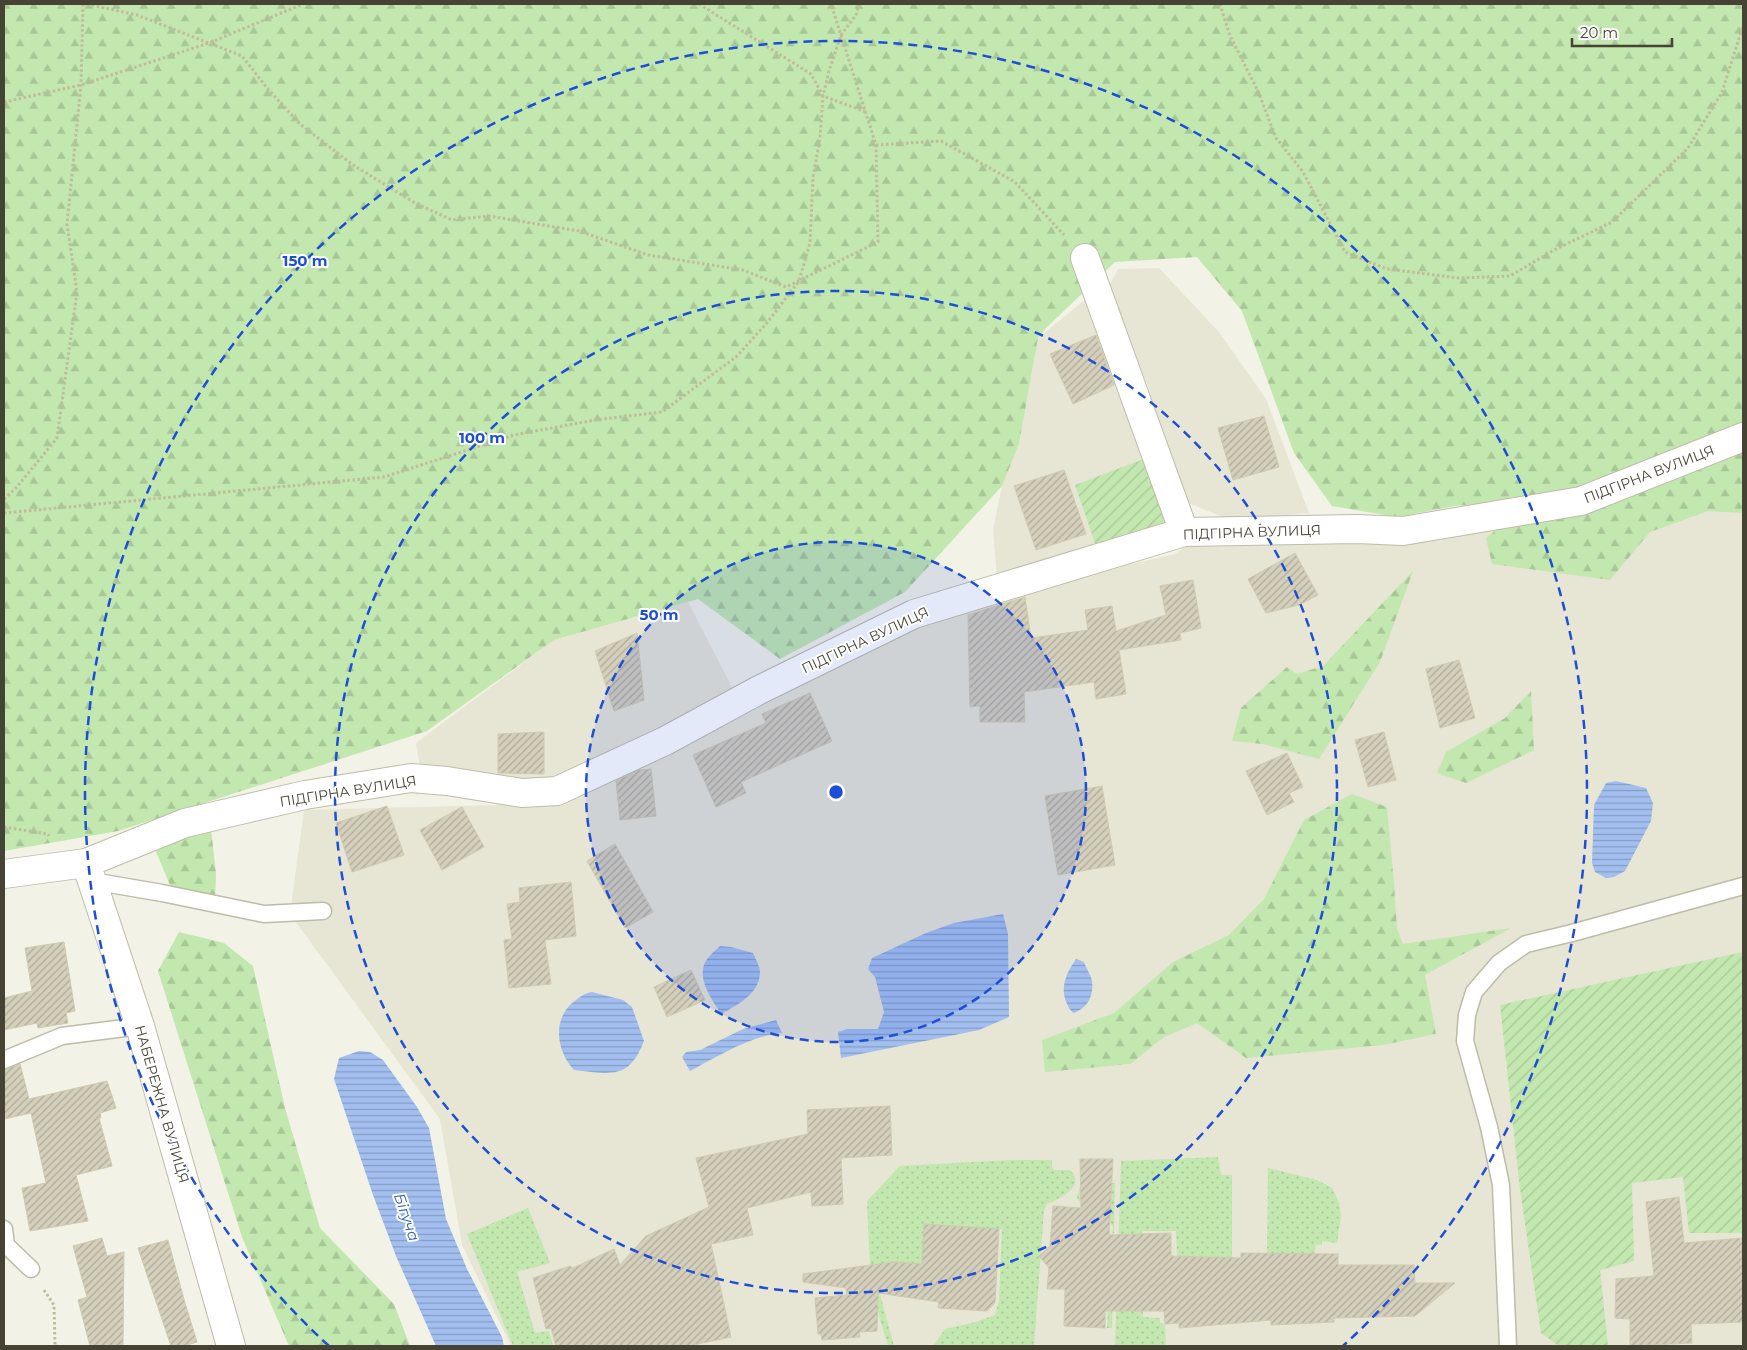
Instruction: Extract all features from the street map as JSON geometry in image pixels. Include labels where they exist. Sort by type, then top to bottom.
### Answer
[{"type":"street","points":[[1084,258],[1184,532]]},
{"type":"street","name":"ПІДГІРНА ВУЛИЦЯ","points":[[4,874],[89,872],[185,823],[305,795],[411,778],[446,781],[522,793],[557,792],[666,741],[759,690],[914,614],[1184,532],[1357,529],[1403,531],[1581,501],[1743,437]]},
{"type":"street","name":"НАБЕРЕЖНА ВУЛИЦЯ","points":[[89,872],[140,1026],[231,1346]]},
{"type":"lane","points":[[89,872],[162,893],[264,914],[323,911]]},
{"type":"lane","points":[[1508,1346],[1501,1185],[1489,1127],[1465,1041],[1467,1015],[1474,992],[1499,963],[1526,944],[1743,886]]},
{"type":"lane","points":[[4,1060],[62,1036],[140,1026]]},
{"type":"lane","points":[[4,1230],[6,1245],[30,1269]]},
{"type":"path","points":[[4,499],[16,488],[57,438],[76,292],[67,224],[81,86],[83,4]]},
{"type":"path","points":[[87,4],[137,15],[242,56],[267,88],[300,124],[353,165],[415,203],[452,220],[489,216],[579,231],[648,255],[743,270],[786,287],[878,242],[876,145],[831,4]]},
{"type":"path","points":[[4,102],[81,86],[209,42],[303,4]]},
{"type":"path","points":[[699,4],[811,74],[823,96],[866,112]]},
{"type":"path","points":[[4,513],[384,477],[514,435],[595,420],[662,412],[736,356],[766,324],[799,281],[810,243],[813,177],[820,138],[823,96],[841,35],[856,15],[859,4]]},
{"type":"path","points":[[1220,4],[1230,36],[1258,91],[1276,138],[1303,172],[1345,252],[1387,269],[1459,278],[1510,276],[1554,250],[1612,222],[1688,148],[1722,92],[1743,26]]},
{"type":"path","points":[[876,145],[941,141],[1015,182],[1084,258]]},
{"type":"path","points":[[30,1269],[54,1305],[55,1346]]},
{"type":"shaded area","points":[[1159,268],[1219,332],[1266,399],[1309,513],[1230,520],[1179,499],[1148,385],[1121,328],[1107,290],[1118,269]]},
{"type":"shaded area","points":[[1085,300],[1122,385],[1149,457],[1096,546],[997,579],[993,530],[1002,486],[1019,444],[1038,338]]},
{"type":"shaded area","points":[[1743,454],[1743,1346],[511,1346],[462,1245],[440,1119],[290,914],[304,810],[497,805],[566,799],[891,637],[1079,576],[1175,554],[1196,539],[1351,543],[1405,526]]},
{"type":"shaded area","points":[[688,602],[735,693],[547,784],[420,767],[416,743],[554,640]]},
{"type":"green space","points":[[4,4],[1743,4],[1743,430],[1560,496],[1455,506],[1397,517],[1332,506],[1294,453],[1242,311],[1197,257],[1115,262],[1038,338],[1019,444],[1002,486],[905,592],[780,659],[698,599],[554,640],[427,731],[118,831],[4,851]]},
{"type":"green space","points":[[1743,447],[1743,513],[1708,511],[1650,532],[1610,580],[1492,564],[1486,538],[1509,520]]},
{"type":"green space","points":[[1149,457],[1169,522],[1096,546],[1075,485]]},
{"type":"green space","points":[[1413,571],[1380,662],[1319,759],[1263,744],[1232,741],[1241,708],[1287,667],[1297,674],[1323,666]]},
{"type":"green space","points":[[1531,691],[1534,750],[1466,783],[1437,773],[1446,752],[1505,718]]},
{"type":"green space","points":[[1352,794],[1387,807],[1397,929],[1403,944],[1511,928],[1425,975],[1436,1034],[1383,1045],[1246,1058],[1197,1023],[1164,1037],[1130,1064],[1045,1072],[1042,1040],[1114,1013],[1173,962],[1229,935],[1264,899],[1304,820]]},
{"type":"green space","points":[[209,811],[216,874],[215,905],[174,895],[145,825]]},
{"type":"green space","points":[[179,932],[224,943],[253,966],[285,1108],[320,1228],[394,1304],[410,1346],[289,1346],[242,1237],[158,971]]},
{"type":"green space","points":[[1743,952],[1743,1233],[1689,1233],[1683,1177],[1632,1183],[1634,1261],[1600,1270],[1608,1346],[1559,1346],[1541,1333],[1520,1189],[1500,1005]]},
{"type":"green space","points":[[1218,1157],[1221,1175],[1232,1175],[1232,1258],[1215,1261],[1215,1257],[1177,1256],[1176,1231],[1142,1231],[1143,1317],[1160,1318],[1160,1323],[1165,1324],[1166,1346],[1115,1346],[1121,1161]]},
{"type":"green space","points":[[1012,1160],[1052,1160],[1054,1170],[1070,1170],[1075,1181],[1069,1191],[1047,1204],[1044,1210],[1034,1346],[933,1346],[945,1329],[976,1322],[995,1315],[999,1301],[1002,1229],[925,1224],[922,1264],[900,1262],[899,1295],[880,1294],[894,1346],[888,1346],[871,1289],[867,1201],[900,1166]]},
{"type":"green space","points":[[1268,1168],[1317,1180],[1332,1188],[1339,1203],[1341,1216],[1337,1243],[1322,1241],[1322,1245],[1316,1245],[1314,1253],[1267,1253]]},
{"type":"green space","points":[[1095,1183],[1115,1183],[1112,1328],[1107,1328],[1113,1227],[1105,1218],[1084,1206],[1077,1197],[1080,1186]]},
{"type":"green space","points":[[528,1208],[550,1263],[517,1272],[535,1333],[549,1331],[553,1346],[513,1346],[467,1234]]},
{"type":"water","points":[[1616,781],[1646,788],[1653,803],[1651,821],[1625,871],[1614,877],[1606,878],[1595,872],[1592,863],[1594,805],[1606,783]]},
{"type":"water","points":[[1003,914],[1008,934],[1009,1017],[979,1030],[841,1058],[838,1032],[847,1029],[878,1029],[884,1012],[875,977],[868,969],[872,958],[926,933],[954,923]]},
{"type":"water","points":[[720,946],[753,953],[760,972],[759,979],[752,992],[741,1002],[721,1014],[707,991],[703,978],[704,965]]},
{"type":"water","points":[[1076,959],[1084,962],[1091,979],[1092,992],[1086,1005],[1073,1013],[1065,1000],[1064,986],[1068,972]]},
{"type":"water","points":[[592,992],[623,1000],[632,1007],[644,1041],[632,1063],[617,1072],[598,1073],[574,1070],[568,1063],[561,1046],[559,1027],[566,1010],[586,993]]},
{"type":"water","points":[[776,1020],[782,1033],[746,1042],[690,1071],[682,1057],[686,1052],[700,1050],[743,1029]]},
{"type":"water","name":"Бігуча","points":[[359,1051],[370,1052],[383,1060],[417,1107],[429,1128],[446,1219],[467,1269],[502,1337],[504,1346],[436,1346],[396,1256],[373,1195],[334,1079],[339,1058]]},
{"type":"building","points":[[1096,335],[1114,385],[1073,404],[1050,354]]},
{"type":"building","points":[[1264,416],[1279,467],[1233,480],[1218,428]]},
{"type":"building","points":[[1064,470],[1086,534],[1036,550],[1014,486]]},
{"type":"building","points":[[1295,553],[1318,595],[1299,605],[1266,613],[1248,579]]},
{"type":"building","points":[[1193,580],[1201,628],[1180,633],[1181,640],[1119,650],[1126,694],[1096,699],[1094,682],[1024,692],[1025,722],[980,722],[980,706],[970,707],[968,615],[1025,597],[1031,638],[1088,630],[1085,610],[1112,606],[1116,631],[1166,615],[1160,586]]},
{"type":"building","points":[[637,633],[644,700],[614,711],[595,651]]},
{"type":"building","points":[[1459,660],[1475,718],[1440,728],[1426,669]]},
{"type":"building","points":[[810,693],[832,741],[741,782],[746,793],[716,807],[693,755],[766,723],[762,714]]},
{"type":"building","points":[[544,732],[544,774],[498,773],[498,734]]},
{"type":"building","points":[[1384,732],[1396,780],[1368,787],[1355,740]]},
{"type":"building","points":[[1287,753],[1303,787],[1289,793],[1294,802],[1267,815],[1246,771]]},
{"type":"building","points":[[651,769],[656,816],[620,820],[616,781],[639,770]]},
{"type":"building","points":[[1102,786],[1115,865],[1058,875],[1045,796]]},
{"type":"building","points":[[387,806],[404,855],[352,872],[336,823]]},
{"type":"building","points":[[462,807],[484,847],[442,870],[420,830]]},
{"type":"building","points":[[615,844],[653,912],[625,928],[587,861]]},
{"type":"building","points":[[571,882],[576,936],[545,940],[551,984],[509,988],[504,940],[512,939],[507,904],[520,902],[519,888]]},
{"type":"building","points":[[64,942],[75,1011],[66,1013],[68,1023],[38,1028],[37,1023],[4,1030],[4,998],[32,991],[25,948]]},
{"type":"building","points":[[691,970],[705,1000],[667,1017],[654,987]]},
{"type":"building","points":[[20,1064],[29,1099],[107,1081],[116,1108],[100,1113],[101,1118],[99,1118],[112,1166],[76,1175],[88,1221],[30,1231],[22,1188],[46,1183],[31,1113],[4,1119],[4,1070]]},
{"type":"building","points":[[890,1106],[892,1155],[841,1158],[843,1204],[812,1206],[811,1192],[747,1208],[753,1235],[711,1244],[731,1337],[688,1346],[556,1346],[551,1328],[546,1329],[533,1278],[570,1266],[573,1268],[614,1249],[620,1265],[646,1236],[709,1207],[696,1158],[808,1134],[807,1110]]},
{"type":"building","points":[[1080,1159],[1113,1159],[1109,1235],[1171,1233],[1171,1256],[1241,1258],[1241,1253],[1338,1254],[1338,1265],[1414,1265],[1415,1283],[1455,1283],[1415,1316],[1334,1318],[1334,1322],[1271,1325],[1271,1320],[1179,1328],[1179,1323],[1165,1324],[1164,1311],[1105,1311],[1105,1328],[1064,1326],[1065,1289],[1047,1289],[1049,1268],[1039,1256],[1050,1246],[1053,1206],[1081,1208]]},
{"type":"building","points":[[1679,1197],[1684,1243],[1743,1238],[1743,1322],[1691,1324],[1692,1343],[1630,1346],[1630,1319],[1615,1318],[1616,1279],[1654,1276],[1646,1202]]},
{"type":"building","points":[[924,1224],[999,1229],[995,1303],[987,1311],[938,1308],[939,1302],[878,1293],[877,1331],[859,1332],[860,1337],[822,1340],[821,1334],[818,1334],[815,1298],[847,1295],[846,1288],[803,1282],[803,1274],[894,1262],[922,1264]]},
{"type":"building","points":[[102,1238],[107,1256],[124,1252],[123,1346],[90,1346],[78,1300],[87,1297],[73,1246]]},
{"type":"building","points":[[168,1240],[197,1342],[184,1346],[171,1346],[138,1248]]}]
